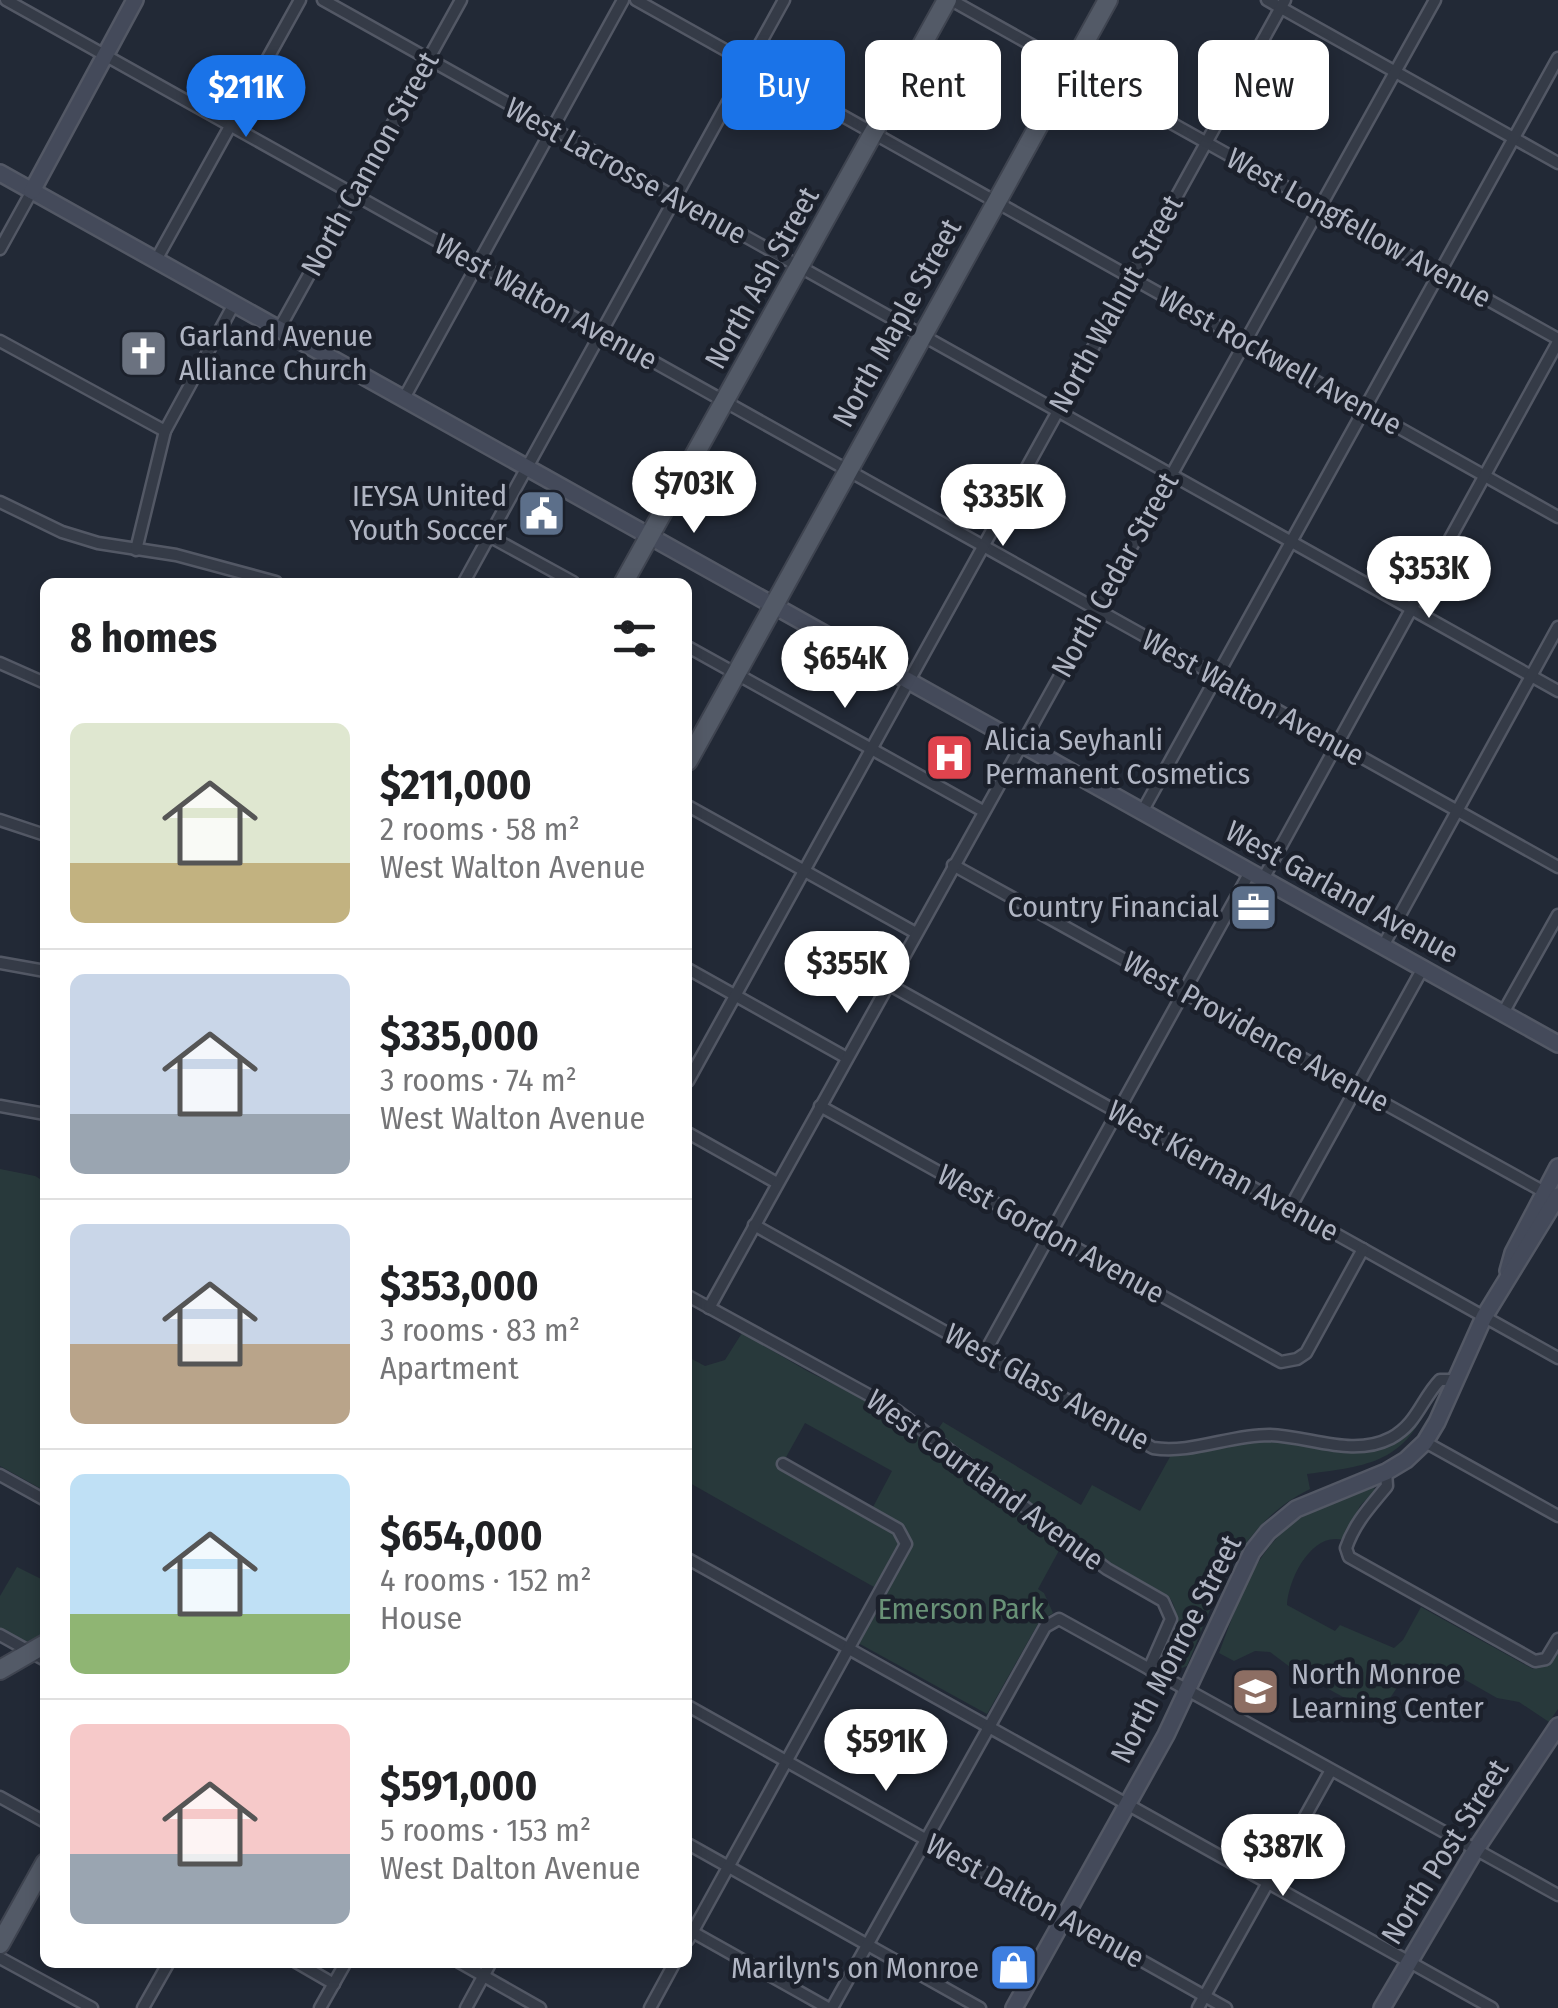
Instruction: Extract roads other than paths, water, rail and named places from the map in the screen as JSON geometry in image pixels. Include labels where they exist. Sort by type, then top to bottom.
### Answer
[{"type":"main road","name":"North Ash Street","points":[[626,578],[949,0]]},
{"type":"main road","name":"North Maple Street","points":[[1086,40],[1108,0]]},
{"type":"main road","name":"North Maple Street","points":[[692,754],[1036,130]]},
{"type":"main road","points":[[0,1670],[40,1652]]},
{"type":"main road","points":[[0,1944],[40,1873]]},
{"type":"street","name":"West Walton Avenue","points":[[6,0],[1558,868]]},
{"type":"street","points":[[0,249],[135,0]]},
{"type":"street","points":[[156,260],[300,0]]},
{"type":"street","name":"West Lacrosse Avenue","points":[[323,0],[1558,692]]},
{"type":"street","name":"North Cannon Street","points":[[279,329],[462,0]]},
{"type":"street","points":[[403,400],[623,0]]},
{"type":"street","name":"West Rockwell Avenue","points":[[636,0],[722,48]]},
{"type":"street","points":[[761,40],[784,0]]},
{"type":"street","name":"West Longfellow Avenue","points":[[949,0],[1022,40]]},
{"type":"street","points":[[1267,0],[1283,4],[1558,164]]},
{"type":"street","name":"North Cedar Street","points":[[709,1308],[1435,0]]},
{"type":"street","name":"North Walnut Street","points":[[692,1073],[1283,4]]},
{"type":"street","points":[[1142,812],[1558,58]]},
{"type":"street","points":[[466,578],[722,111]]},
{"type":"street","name":"West Rockwell Avenue","points":[[845,118],[1558,516]]},
{"type":"street","name":"West Longfellow Avenue","points":[[1178,127],[1558,341]]},
{"type":"street","name":"West Garland Avenue","points":[[0,173],[1558,1044]]},
{"type":"street","points":[[136,550],[165,431],[234,304]]},
{"type":"street","points":[[0,340],[165,431]]},
{"type":"street","points":[[984,1354],[1184,993],[1337,746],[1558,341]]},
{"type":"street","points":[[0,502],[62,532],[136,550],[176,555],[261,578]]},
{"type":"street","points":[[489,536],[566,578]]},
{"type":"street","points":[[1383,946],[1558,626]]},
{"type":"street","points":[[692,648],[984,811]]},
{"type":"street","points":[[0,664],[40,682]]},
{"type":"street","points":[[692,808],[916,933]]},
{"type":"street","points":[[0,820],[40,833]]},
{"type":"street","name":"West Providence Avenue","points":[[954,865],[1554,1196]]},
{"type":"street","points":[[1503,1013],[1558,914]]},
{"type":"street","points":[[0,963],[40,970]]},
{"type":"street","points":[[1290,1208],[1422,968]]},
{"type":"street","points":[[692,971],[847,1058]]},
{"type":"street","name":"West Kiernan Avenue","points":[[888,984],[1558,1358]]},
{"type":"street","points":[[0,1106],[40,1113]]},
{"type":"street","name":"West Gordon Avenue","points":[[820,1106],[1281,1362],[1306,1353],[1363,1249]]},
{"type":"street","points":[[692,1135],[777,1184]]},
{"type":"street","name":"North Monroe Street","points":[[1014,2008],[1188,1691],[1246,1563],[1268,1532],[1306,1504],[1386,1472],[1425,1442],[1506,1277],[1513,1253],[1554,1196],[1558,1167]]},
{"type":"street","name":"West Glass Avenue","points":[[754,1225],[1153,1448],[1169,1450],[1266,1435],[1371,1446],[1410,1425],[1440,1380],[1454,1380]]},
{"type":"street","name":"West Courtland Avenue","points":[[692,1298],[896,1410],[1107,1569],[1163,1600],[1171,1619],[1149,1669]]},
{"type":"street","points":[[1425,1442],[1558,1516]]},
{"type":"street","points":[[692,1929],[904,1550],[906,1538],[898,1529],[783,1464]]},
{"type":"street","points":[[1386,1472],[1387,1486],[1358,1519],[1346,1552],[1353,1559],[1533,1660],[1545,1660],[1558,1639]]},
{"type":"street","points":[[0,1475],[40,1497]]},
{"type":"street","points":[[692,1560],[1492,2008]]},
{"type":"street","points":[[692,1936],[830,2008],[1045,1627],[1059,1620],[1558,1895]]},
{"type":"street","points":[[0,1635],[40,1652]]},
{"type":"street","name":"West Dalton Avenue","points":[[692,1708],[1226,2008]]},
{"type":"street","name":"North Post Street","points":[[1382,2008],[1476,1849],[1558,1726]]},
{"type":"street","points":[[1198,2008],[1331,1770]]},
{"type":"street","points":[[0,1798],[40,1819]]},
{"type":"street","points":[[692,1846],[980,2008]]},
{"type":"street","points":[[0,1958],[92,2008]]},
{"type":"street","points":[[143,2008],[166,1968]]},
{"type":"street","points":[[306,1968],[334,1984]]},
{"type":"street","points":[[320,2008],[343,1968]]},
{"type":"street","points":[[470,1968],[540,2008]]},
{"type":"street","points":[[466,2008],[488,1968]]},
{"type":"street","points":[[650,2008],[672,1968]]},
{"type":"place","name":"Garland Avenue Alliance Church","points":[[144,353]]},
{"type":"place","name":"IEYSA United Youth Soccer","points":[[542,513]]},
{"type":"place","name":"Alicia Seyhanli Permanent Cosmetics","points":[[950,757]]},
{"type":"place","name":"Country Financial","points":[[1254,907]]},
{"type":"place","name":"North Monroe Learning Center","points":[[1256,1691]]},
{"type":"place","name":"Marilyn's on Monroe","points":[[1014,1968]]},
{"type":"park label","name":"Emerson Park","points":[[961,1609]]}]
